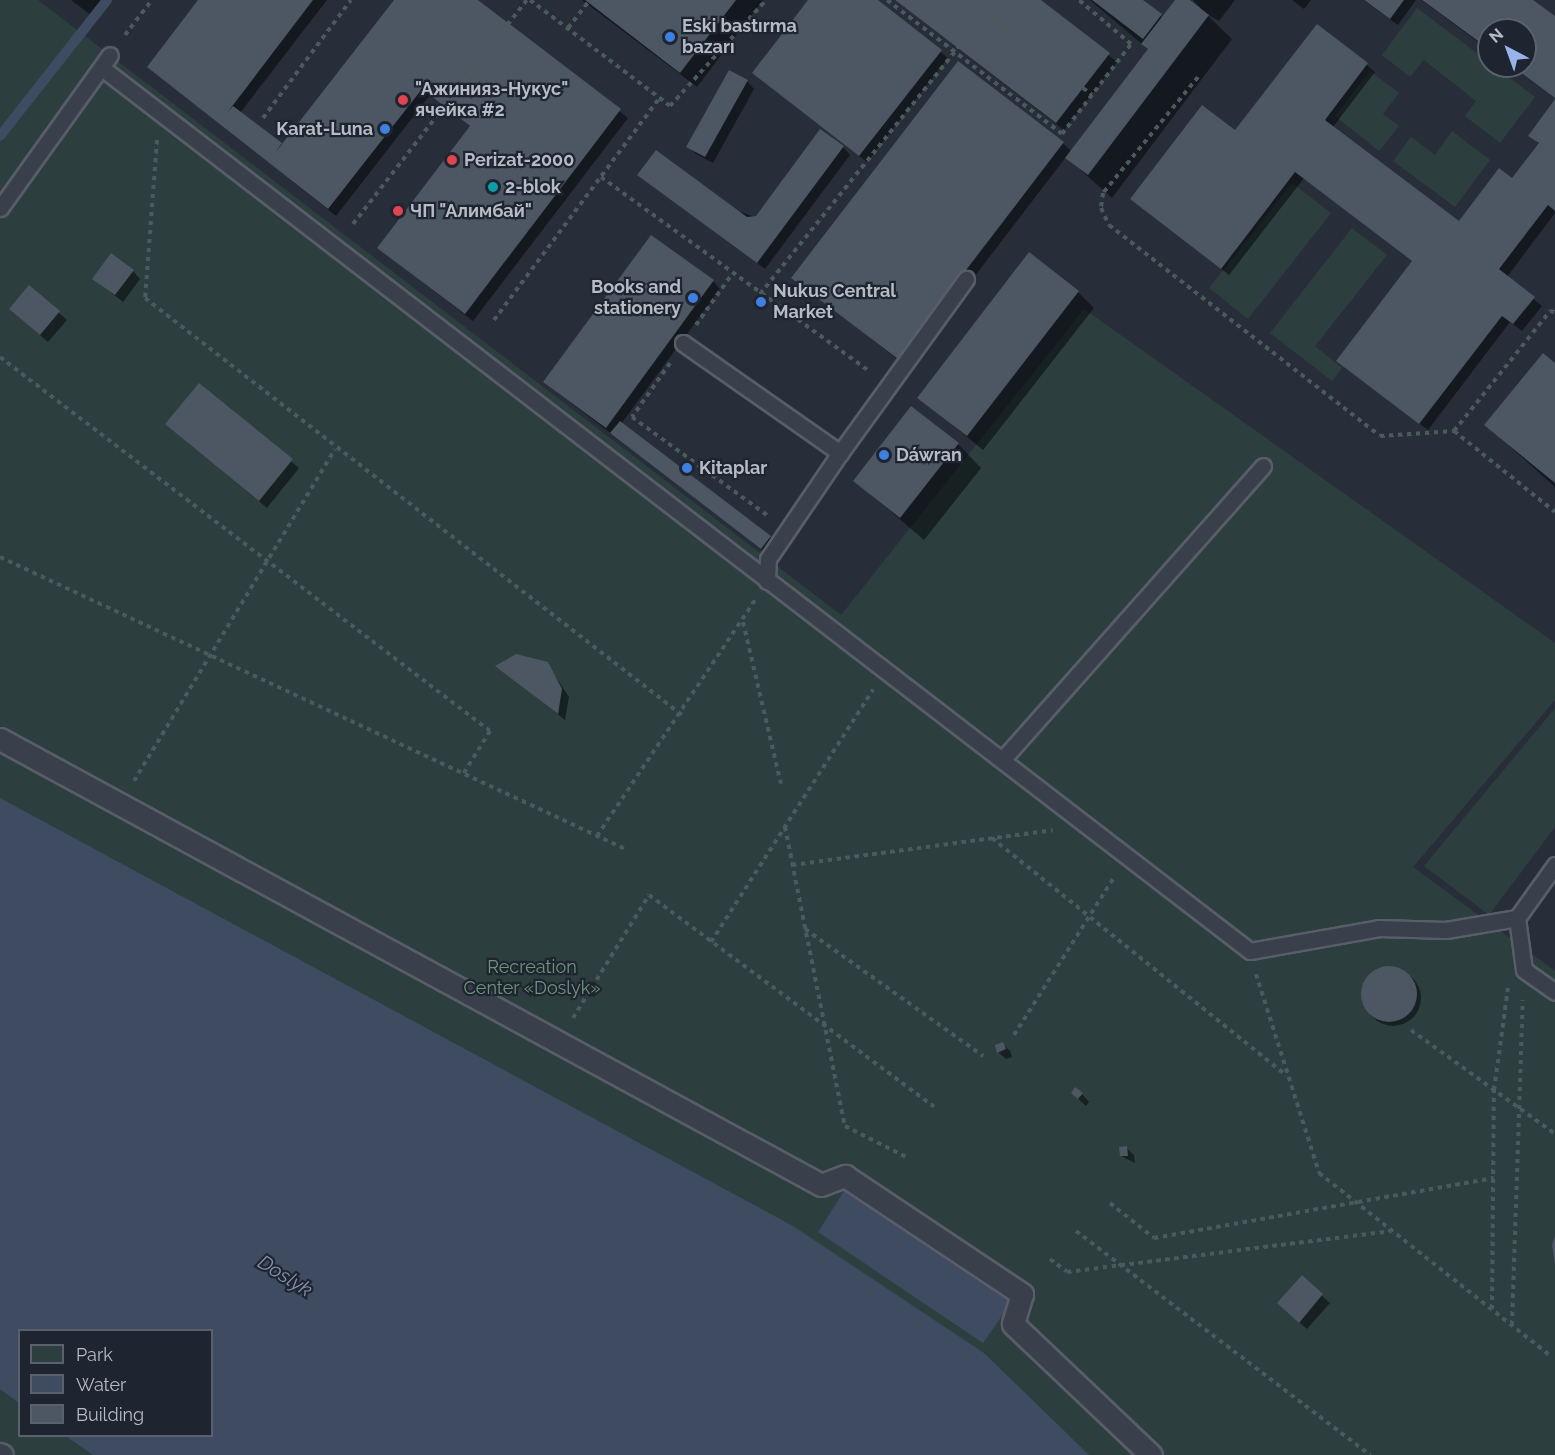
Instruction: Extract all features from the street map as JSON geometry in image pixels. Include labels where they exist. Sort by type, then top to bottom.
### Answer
[{"type":"street","points":[[0,739],[560,1039],[821,1185],[845,1176],[1022,1294],[1013,1324],[1151,1455]]},
{"type":"lane","points":[[0,208],[106,62],[160,112],[1250,951],[1379,928],[1446,930],[1517,918]]},
{"type":"lane","points":[[767,580],[768,559],[888,384],[966,279]]},
{"type":"lane","points":[[683,343],[840,453]]},
{"type":"lane","points":[[1002,760],[1263,466]]},
{"type":"lane","points":[[1555,865],[1517,918],[1517,973],[1555,992]]},
{"type":"path","points":[[106,62],[152,0]]},
{"type":"path","points":[[263,118],[351,0]]},
{"type":"path","points":[[353,224],[529,0],[670,106],[766,0]]},
{"type":"path","points":[[887,0],[956,50],[1062,134],[1131,44],[1079,0]]},
{"type":"path","points":[[969,0],[1092,95]]},
{"type":"path","points":[[568,28],[588,2]]},
{"type":"path","points":[[760,294],[956,50]]},
{"type":"path","points":[[1198,77],[1103,193],[1101,208],[1109,225],[1380,436],[1454,431],[1555,512]]},
{"type":"path","points":[[494,320],[659,99]]},
{"type":"path","points":[[160,112],[145,298],[335,449],[682,715]]},
{"type":"path","points":[[601,177],[732,274],[888,384]]},
{"type":"path","points":[[732,274],[632,417],[788,530]]},
{"type":"path","points":[[1454,431],[1550,311],[1555,312]]},
{"type":"path","points":[[0,357],[264,562],[490,731],[462,776]]},
{"type":"path","points":[[120,805],[264,562],[335,449]]},
{"type":"path","points":[[0,557],[462,776],[626,849]]},
{"type":"path","points":[[597,836],[682,715],[743,622],[767,580]]},
{"type":"path","points":[[743,622],[781,784]]},
{"type":"path","points":[[711,942],[885,670]]},
{"type":"path","points":[[792,865],[1087,826]]},
{"type":"path","points":[[785,827],[845,1126],[908,1158]]},
{"type":"path","points":[[992,838],[1286,1075]]},
{"type":"path","points":[[1014,1035],[1127,856]]},
{"type":"path","points":[[560,1039],[649,895],[934,1107]]},
{"type":"path","points":[[805,928],[983,1056]]},
{"type":"path","points":[[1250,951],[1286,1075],[1319,1173],[1552,1357]]},
{"type":"path","points":[[1492,1310],[1494,1090],[1517,973]]},
{"type":"path","points":[[1512,1326],[1520,1109],[1517,973]]},
{"type":"path","points":[[1410,1030],[1555,1134]]},
{"type":"path","points":[[1110,1203],[1154,1238],[1358,1205],[1494,1178]]},
{"type":"path","points":[[1076,1230],[1370,1455]]},
{"type":"path","points":[[1050,1259],[1067,1272],[1391,1230]]},
{"type":"green space","name":"Recreation Center «Doslyk»","points":[[0,0],[38,0],[841,615],[1084,309],[1555,643],[1555,700],[1413,867],[1555,971],[1555,1455],[0,1455]]},
{"type":"green space","points":[[1417,8],[1477,53],[1477,78],[1510,78],[1535,97],[1500,143],[1465,116],[1476,101],[1424,60],[1410,77],[1382,55]]},
{"type":"green space","points":[[1370,71],[1399,93],[1383,114],[1399,126],[1379,151],[1335,116]]},
{"type":"green space","points":[[1452,131],[1490,160],[1455,207],[1393,161],[1411,137],[1435,155]]},
{"type":"green space","points":[[1292,183],[1331,213],[1248,319],[1209,288]]},
{"type":"green space","points":[[1352,228],[1387,255],[1315,346],[1342,368],[1332,381],[1270,333]]},
{"type":"green space","points":[[1555,708],[1555,827],[1489,915],[1424,866]]},
{"type":"water","name":"Doslyk","points":[[0,798],[793,1226],[984,1353],[1089,1455],[93,1455],[67,1437],[213,1437],[213,1329],[18,1329],[18,1402],[0,1389]]},
{"type":"water","points":[[844,1191],[1011,1303],[983,1343],[818,1232]]},
{"type":"building","points":[[198,0],[313,0],[227,113],[233,106],[282,143],[275,153],[394,0],[478,0],[621,109],[465,314],[377,248],[470,126],[422,89],[328,209],[147,67]]},
{"type":"building","name":"Eski bastırma bazarı","points":[[585,0],[736,0],[680,73]]},
{"type":"building","points":[[808,0],[878,0],[942,50],[859,156],[752,73]]},
{"type":"building","points":[[895,0],[1041,0],[1110,53],[1056,123]]},
{"type":"building","points":[[1092,0],[1143,0],[1162,14],[1143,39]]},
{"type":"building","points":[[1175,0],[1190,0],[1209,15],[1088,175],[1065,158],[1148,49],[1141,44]]},
{"type":"building","points":[[1364,0],[1404,0],[1390,19]]},
{"type":"building","points":[[1422,0],[1533,0],[1555,16],[1555,98],[1528,78],[1537,78],[1537,18],[1477,18],[1477,40]]},
{"type":"building","points":[[1317,24],[1368,63],[1325,120],[1459,221],[1499,168],[1512,178],[1539,143],[1528,136],[1555,99],[1555,211],[1548,205],[1499,269],[1535,297],[1513,324],[1502,316],[1419,424],[1336,361],[1412,261],[1295,172],[1221,269],[1130,199],[1202,105],[1235,130]]},
{"type":"building","points":[[958,61],[1064,142],[898,359],[791,278]]},
{"type":"building","points":[[729,70],[748,80],[705,157],[686,147]]},
{"type":"building","points":[[820,129],[844,146],[757,263],[637,175],[656,150],[747,217],[756,216]]},
{"type":"building","points":[[651,235],[714,280],[606,428],[543,382]]},
{"type":"building","points":[[1029,252],[1079,291],[967,436],[917,398]]},
{"type":"building","points":[[111,253],[134,270],[115,295],[92,279]]},
{"type":"building","points":[[29,285],[60,311],[40,335],[9,309]]},
{"type":"building","points":[[1543,353],[1555,363],[1555,483],[1484,425]]},
{"type":"building","points":[[199,383],[293,459],[259,501],[165,424]]},
{"type":"building","points":[[911,406],[959,443],[900,518],[853,481]]},
{"type":"building","points":[[620,421],[771,536],[761,549],[610,433]]},
{"type":"building","points":[[516,654],[548,662],[562,689],[558,714],[495,666]]},
{"type":"building","points":[[1389,966],[1404,971],[1412,979],[1417,994],[1412,1009],[1404,1017],[1389,1022],[1374,1017],[1366,1009],[1361,994],[1366,979],[1374,971]]},
{"type":"building","points":[[1003,1042],[1006,1049],[997,1053],[995,1045]]},
{"type":"building","points":[[1075,1087],[1083,1093],[1078,1099],[1071,1093]]},
{"type":"building","points":[[1127,1146],[1128,1156],[1120,1156],[1119,1147]]},
{"type":"building","points":[[1555,1236],[1555,1265],[1552,1245]]},
{"type":"building","points":[[1302,1275],[1323,1294],[1299,1323],[1277,1303]]},
{"type":"waterway","points":[[0,136],[107,0]]},
{"type":"place","name":"Eski bastırma bazarı","points":[[670,37]]},
{"type":"place","name":"\"Ажинияз-Нукус\" ячейка #2","points":[[403,100]]},
{"type":"place","name":"Karat-Luna","points":[[385,129]]},
{"type":"place","name":"Perizat-2000","points":[[452,160]]},
{"type":"place","name":"2-blok","points":[[493,187]]},
{"type":"place","name":"ЧП \"Алимбай\"","points":[[398,211]]},
{"type":"place","name":"Books and stationery","points":[[693,298]]},
{"type":"place","name":"Nukus Central Market","points":[[761,302]]},
{"type":"place","name":"Dáwran","points":[[884,455]]},
{"type":"place","name":"Kitaplar","points":[[687,468]]}]
